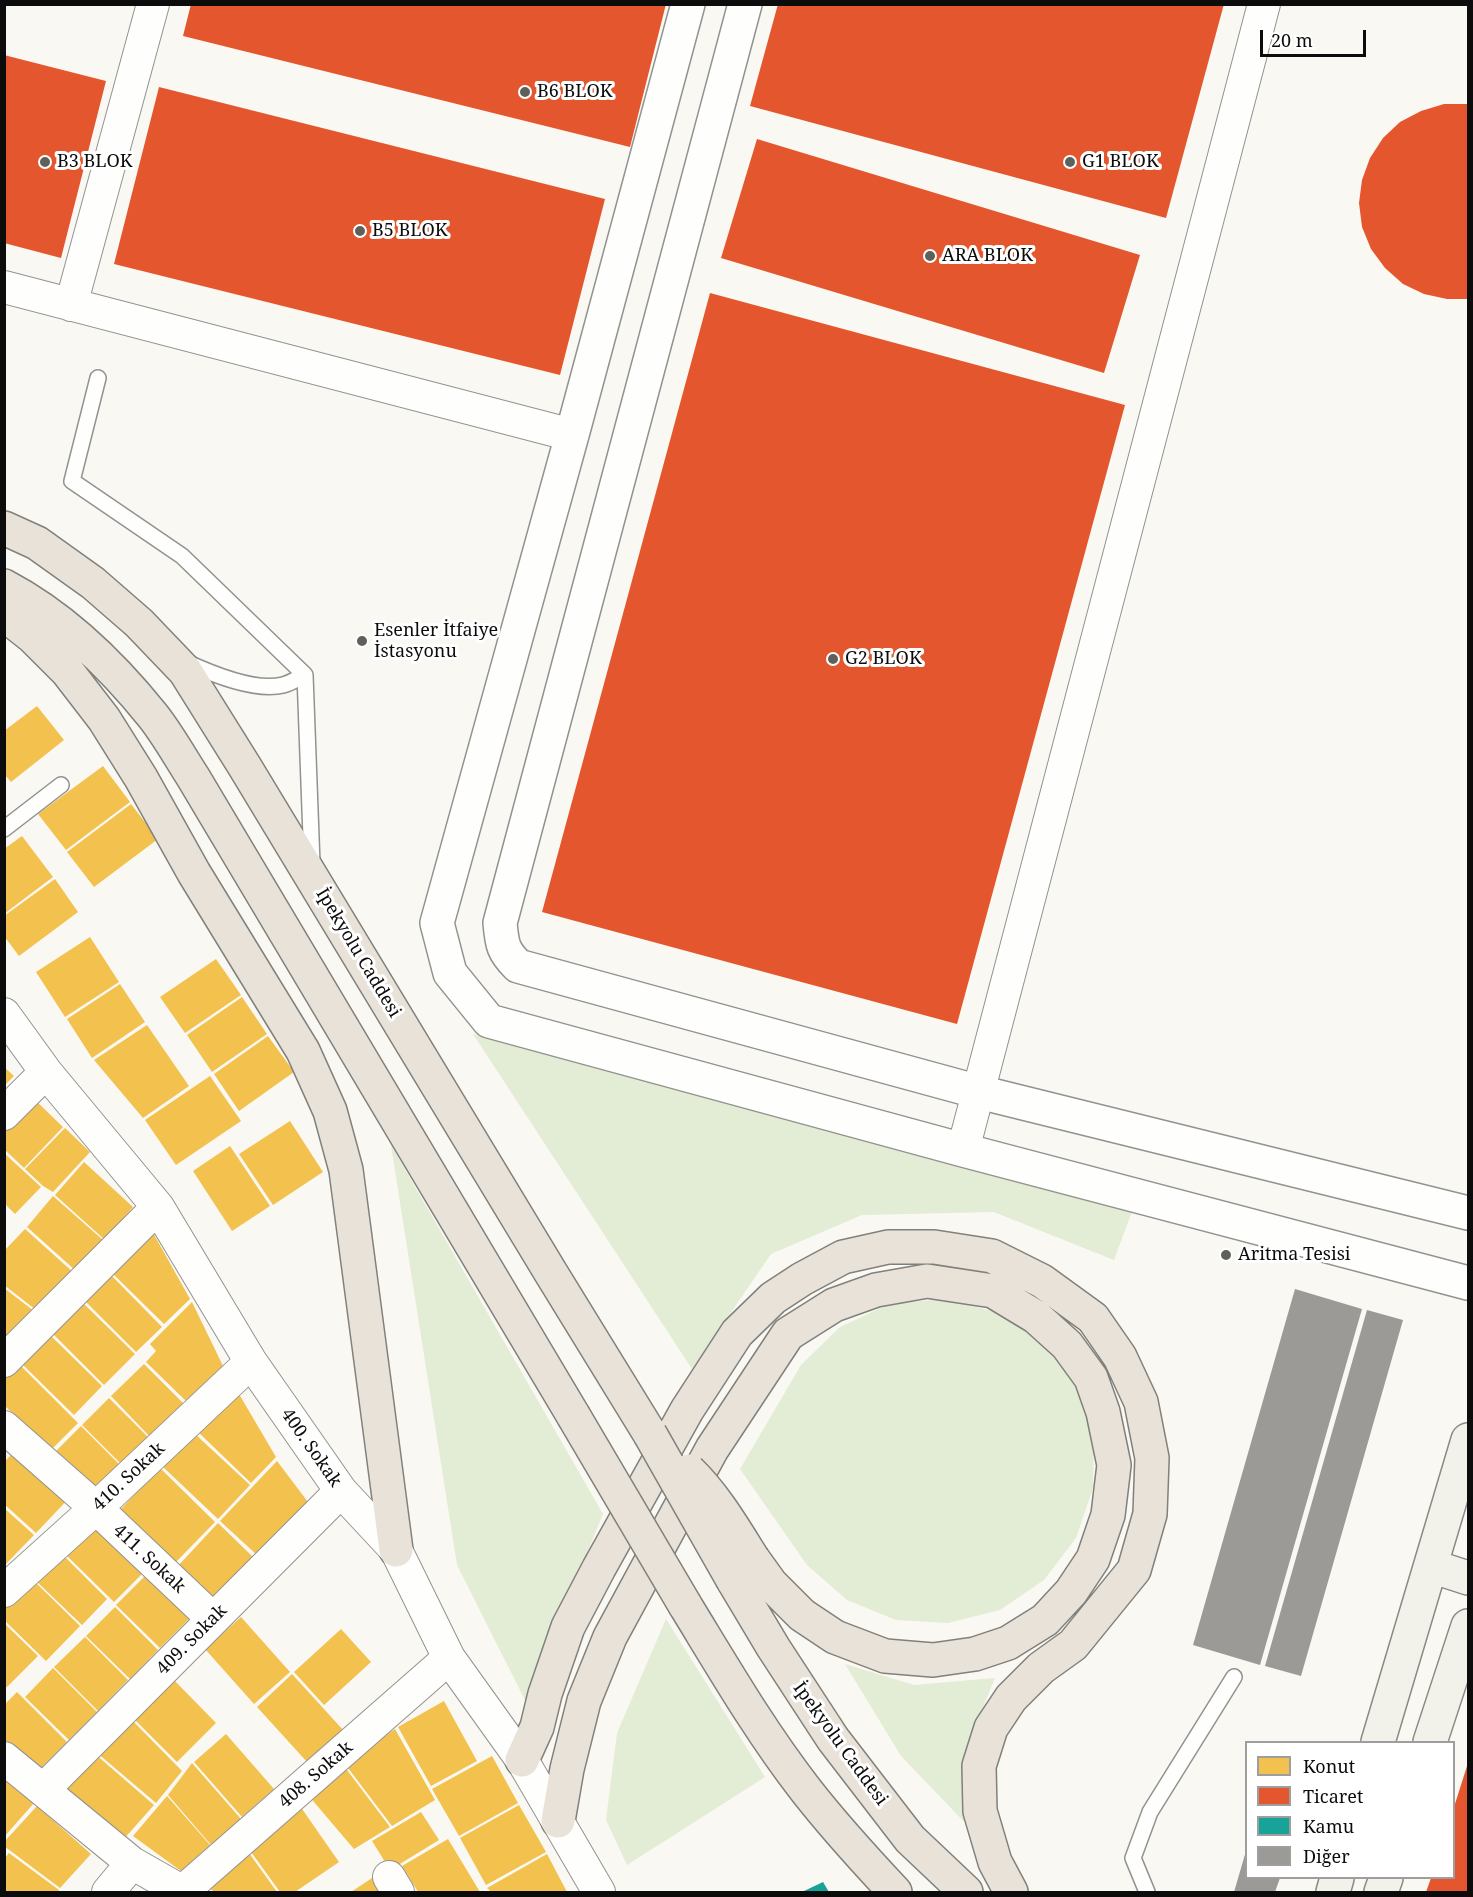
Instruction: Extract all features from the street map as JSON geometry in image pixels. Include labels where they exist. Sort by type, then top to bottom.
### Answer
[{"type":"highway","name":"İpekyolu Caddesi","points":[[4,528],[37,543],[93,583],[139,623],[185,671],[650,1434],[697,1479],[731,1524],[743,1570],[773,1647],[833,1739],[910,1839],[966,1893]]},
{"type":"highway","points":[[4,586],[60,622],[113,669],[154,717],[194,777],[747,1707],[805,1790],[895,1893]]},
{"type":"highway","points":[[4,614],[33,637],[67,671],[104,719],[141,778],[194,873],[303,1051],[330,1111],[346,1170],[396,1550]]},
{"type":"highway","points":[[522,1760],[537,1727],[545,1694],[568,1627],[687,1410],[737,1333],[773,1298],[843,1257],[888,1247],[934,1247],[992,1256],[1042,1281],[1093,1318],[1120,1358],[1141,1402],[1152,1458],[1150,1514],[1134,1570],[1073,1645],[1041,1668],[1011,1698],[991,1728],[980,1766],[980,1811],[995,1862],[1011,1893]]},
{"type":"highway","points":[[558,1821],[567,1769],[584,1701],[610,1637],[712,1449],[788,1334],[834,1305],[876,1290],[927,1281],[993,1292],[1001,1296],[1036,1317],[1067,1345],[1091,1378],[1103,1412],[1114,1465],[1108,1515],[1093,1559],[1071,1592],[1046,1620],[1008,1643],[975,1654],[933,1660],[885,1656],[835,1637],[802,1616],[771,1584],[743,1570]]},
{"type":"main road","points":[[1379,1741],[1468,1440]]},
{"type":"main road","points":[[1431,1566],[1468,1578]]},
{"type":"main road","points":[[1431,1741],[1468,1626]]},
{"type":"street","points":[[71,305],[153,4]]},
{"type":"street","points":[[688,4],[437,923],[450,973],[489,1021],[963,1150],[1468,1283]]},
{"type":"street","points":[[745,4],[500,923],[507,954],[519,966],[979,1092],[1468,1213]]},
{"type":"street","points":[[963,1150],[1264,4]]},
{"type":"street","points":[[4,287],[572,435]]},
{"type":"street","name":"400. Sokak","points":[[4,1014],[46,1072],[158,1207],[251,1362],[341,1491],[396,1550],[449,1658],[522,1760],[599,1893]]},
{"type":"street","points":[[4,1114],[46,1072]]},
{"type":"street","points":[[4,1361],[158,1207]]},
{"type":"street","name":"410. Sokak","points":[[4,1591],[251,1362]]},
{"type":"street","name":"411. Sokak","points":[[4,1426],[96,1508],[213,1619]]},
{"type":"street","name":"409. Sokak","points":[[43,1790],[341,1491]]},
{"type":"street","name":"408. Sokak","points":[[182,1892],[449,1658]]},
{"type":"street","points":[[4,1758],[132,1863],[182,1892]]},
{"type":"street","points":[[108,1893],[132,1863]]},
{"type":"lane","points":[[98,378],[72,481],[182,556],[305,675],[313,879]]},
{"type":"lane","points":[[169,655],[210,674],[259,686],[283,685],[305,675]]},
{"type":"lane","points":[[4,829],[61,785]]},
{"type":"lane","points":[[1147,1893],[1133,1858],[1150,1812],[1234,1677]]},
{"type":"green space","points":[[473,1034],[1133,1209],[1114,1260],[994,1212],[862,1215],[771,1254],[692,1369]]},
{"type":"green space","points":[[391,1145],[603,1514],[526,1702],[457,1565]]},
{"type":"green space","points":[[943,1299],[996,1312],[1042,1342],[1076,1384],[1094,1436],[1093,1488],[1076,1538],[1044,1580],[1000,1610],[948,1623],[896,1620],[847,1600],[807,1565],[740,1469],[801,1365],[840,1327],[889,1304]]},
{"type":"green space","points":[[666,1619],[765,1777],[627,1865],[606,1820],[617,1733]]},
{"type":"green space","points":[[845,1664],[914,1685],[995,1678],[967,1746],[972,1830],[901,1756]]},
{"type":"building: Konut","points":[[37,706],[64,740],[11,782],[4,774],[4,731]]},
{"type":"building: Konut","points":[[103,766],[130,802],[66,850],[38,814]]},
{"type":"building: Konut","points":[[131,804],[158,839],[94,887],[67,852]]},
{"type":"building: Konut","points":[[22,836],[53,877],[4,914],[4,849]]},
{"type":"building: Konut","points":[[55,879],[78,912],[19,956],[4,936],[4,916]]},
{"type":"building: Konut","points":[[90,937],[119,982],[65,1017],[36,972]]},
{"type":"building: Konut","points":[[216,959],[241,995],[185,1033],[160,997]]},
{"type":"building: Konut","points":[[120,984],[145,1022],[92,1058],[67,1019]]},
{"type":"building: Konut","points":[[242,997],[267,1034],[212,1072],[187,1035]]},
{"type":"building: Konut","points":[[147,1025],[189,1086],[143,1118],[94,1060]]},
{"type":"building: Konut","points":[[268,1036],[294,1072],[239,1111],[214,1074]]},
{"type":"building: Konut","points":[[4,1067],[14,1076],[4,1086]]},
{"type":"building: Konut","points":[[210,1076],[241,1121],[176,1165],[145,1120]]},
{"type":"building: Konut","points":[[33,1098],[63,1127],[24,1168],[4,1149],[4,1128]]},
{"type":"building: Konut","points":[[290,1121],[323,1172],[273,1205],[239,1154]]},
{"type":"building: Konut","points":[[65,1128],[90,1152],[53,1192],[25,1169]]},
{"type":"building: Konut","points":[[230,1146],[270,1206],[232,1231],[193,1171]]},
{"type":"building: Konut","points":[[4,1153],[41,1187],[15,1214],[4,1203]]},
{"type":"building: Konut","points":[[84,1162],[133,1207],[105,1240],[55,1195]]},
{"type":"building: Konut","points":[[53,1196],[103,1240],[76,1271],[27,1227]]},
{"type":"building: Konut","points":[[25,1229],[74,1273],[36,1310],[4,1285],[4,1251]]},
{"type":"building: Konut","points":[[152,1231],[190,1299],[164,1324],[111,1272]]},
{"type":"building: Konut","points":[[110,1274],[162,1327],[136,1352],[84,1300]]},
{"type":"building: Konut","points":[[4,1288],[34,1311],[4,1343]]},
{"type":"building: Konut","points":[[82,1302],[135,1354],[104,1385],[51,1332]]},
{"type":"building: Konut","points":[[192,1302],[224,1368],[188,1403],[146,1362],[156,1351],[150,1344]]},
{"type":"building: Konut","points":[[49,1334],[102,1386],[74,1415],[21,1363]]},
{"type":"building: Konut","points":[[144,1364],[186,1406],[152,1439],[111,1396]]},
{"type":"building: Konut","points":[[20,1365],[78,1423],[50,1451],[4,1405],[4,1379]]},
{"type":"building: Konut","points":[[236,1389],[276,1457],[251,1483],[196,1430]]},
{"type":"building: Konut","points":[[109,1398],[151,1440],[124,1467],[82,1425]]},
{"type":"building: Konut","points":[[81,1426],[123,1468],[94,1496],[53,1454]]},
{"type":"building: Konut","points":[[194,1433],[250,1485],[218,1519],[162,1466]]},
{"type":"building: Konut","points":[[19,1447],[71,1496],[36,1533],[4,1504],[4,1462]]},
{"type":"building: Konut","points":[[277,1461],[308,1502],[257,1555],[220,1521]]},
{"type":"building: Konut","points":[[160,1468],[215,1522],[174,1564],[119,1511]]},
{"type":"building: Konut","points":[[4,1508],[34,1535],[4,1566]]},
{"type":"building: Konut","points":[[98,1521],[147,1569],[114,1602],[65,1554]]},
{"type":"building: Konut","points":[[218,1523],[254,1558],[213,1601],[177,1567]]},
{"type":"building: Konut","points":[[63,1555],[107,1599],[82,1625],[32,1577]]},
{"type":"building: Konut","points":[[150,1571],[193,1615],[160,1648],[116,1605]]},
{"type":"building: Konut","points":[[31,1578],[80,1626],[46,1661],[4,1620],[4,1605]]},
{"type":"building: Konut","points":[[115,1607],[158,1650],[130,1679],[86,1636]]},
{"type":"building: Konut","points":[[241,1617],[290,1672],[254,1704],[205,1649]]},
{"type":"building: Konut","points":[[4,1623],[38,1656],[7,1687],[4,1685]]},
{"type":"building: Konut","points":[[341,1629],[371,1662],[324,1705],[294,1672]]},
{"type":"building: Konut","points":[[85,1637],[128,1680],[98,1711],[54,1667]]},
{"type":"building: Konut","points":[[53,1668],[97,1712],[69,1740],[25,1697]]},
{"type":"building: Konut","points":[[292,1674],[344,1731],[308,1763],[257,1707]]},
{"type":"building: Konut","points":[[171,1677],[216,1723],[177,1762],[131,1716]]},
{"type":"building: Konut","points":[[17,1692],[67,1742],[32,1777],[4,1750],[4,1705]]},
{"type":"building: Konut","points":[[444,1701],[477,1761],[431,1786],[398,1727]]},
{"type":"building: Konut","points":[[130,1718],[182,1771],[156,1803],[96,1752]]},
{"type":"building: Konut","points":[[395,1729],[435,1800],[392,1826],[345,1764]]},
{"type":"building: Konut","points":[[226,1734],[274,1789],[242,1817],[194,1762]]},
{"type":"building: Konut","points":[[94,1753],[154,1805],[123,1840],[63,1789]]},
{"type":"building: Konut","points":[[492,1756],[518,1803],[459,1836],[432,1789]]},
{"type":"building: Konut","points":[[192,1763],[241,1819],[211,1845],[168,1795]]},
{"type":"building: Konut","points":[[344,1766],[390,1827],[354,1849],[308,1795]]},
{"type":"building: Konut","points":[[4,1777],[34,1803],[4,1837]]},
{"type":"building: Konut","points":[[167,1796],[210,1845],[181,1871],[133,1836]]},
{"type":"building: Konut","points":[[519,1805],[546,1852],[486,1885],[460,1838]]},
{"type":"building: Konut","points":[[37,1806],[91,1854],[60,1888],[4,1846],[4,1842]]},
{"type":"building: Konut","points":[[300,1806],[339,1862],[295,1892],[280,1892],[246,1845]]},
{"type":"building: Konut","points":[[421,1812],[439,1840],[390,1870],[372,1841]]},
{"type":"building: Konut","points":[[448,1839],[480,1892],[418,1892],[402,1866]]},
{"type":"building: Konut","points":[[244,1846],[277,1892],[214,1892],[204,1882]]},
{"type":"building: Konut","points":[[9,1853],[59,1890],[58,1892],[4,1892],[4,1859]]},
{"type":"building: Konut","points":[[547,1854],[567,1892],[491,1892],[487,1888]]},
{"type":"building: Konut","points":[[378,1874],[390,1892],[351,1892]]},
{"type":"building: Ticaret","name":"B6 BLOK","points":[[191,4],[666,4],[630,147],[183,36]]},
{"type":"building: Ticaret","name":"G1 BLOK","points":[[778,4],[1224,4],[1166,218],[750,106]]},
{"type":"building: Ticaret","name":"B3 BLOK","points":[[4,55],[106,81],[61,258],[4,243]]},
{"type":"building: Ticaret","name":"B5 BLOK","points":[[159,87],[605,199],[560,375],[114,264]]},
{"type":"building: Ticaret","points":[[1444,104],[1468,104],[1468,299],[1447,299],[1424,294],[1403,284],[1385,268],[1371,249],[1362,227],[1359,203],[1362,180],[1370,158],[1383,138],[1400,122],[1421,111]]},
{"type":"building: Ticaret","name":"ARA BLOK","points":[[757,139],[1140,255],[1104,373],[721,258]]},
{"type":"building: Ticaret","name":"G2 BLOK","points":[[710,293],[1125,405],[957,1024],[542,912]]},
{"type":"building: Ticaret","points":[[1468,1763],[1468,1892],[1426,1892],[1431,1879],[1455,1879],[1455,1804]]},
{"type":"building: Kamu","points":[[823,1882],[829,1892],[802,1892]]},
{"type":"building: Diğer","points":[[1295,1289],[1362,1309],[1260,1665],[1193,1645]]},
{"type":"building: Diğer","points":[[1367,1310],[1403,1320],[1301,1676],[1265,1666]]},
{"type":"building: Diğer","points":[[1245,1854],[1245,1879],[1280,1879],[1275,1892],[1234,1892]]},
{"type":"place","name":"B6 BLOK","points":[[525,92]]},
{"type":"place","name":"B3 BLOK","points":[[45,162]]},
{"type":"place","name":"G1 BLOK","points":[[1070,162]]},
{"type":"place","name":"B5 BLOK","points":[[360,231]]},
{"type":"place","name":"ARA BLOK","points":[[930,256]]},
{"type":"place","name":"Esenler İtfaiye İstasyonu","points":[[362,641]]},
{"type":"place","name":"G2 BLOK","points":[[833,659]]},
{"type":"place","name":"Aritma Tesisi","points":[[1226,1255]]}]
